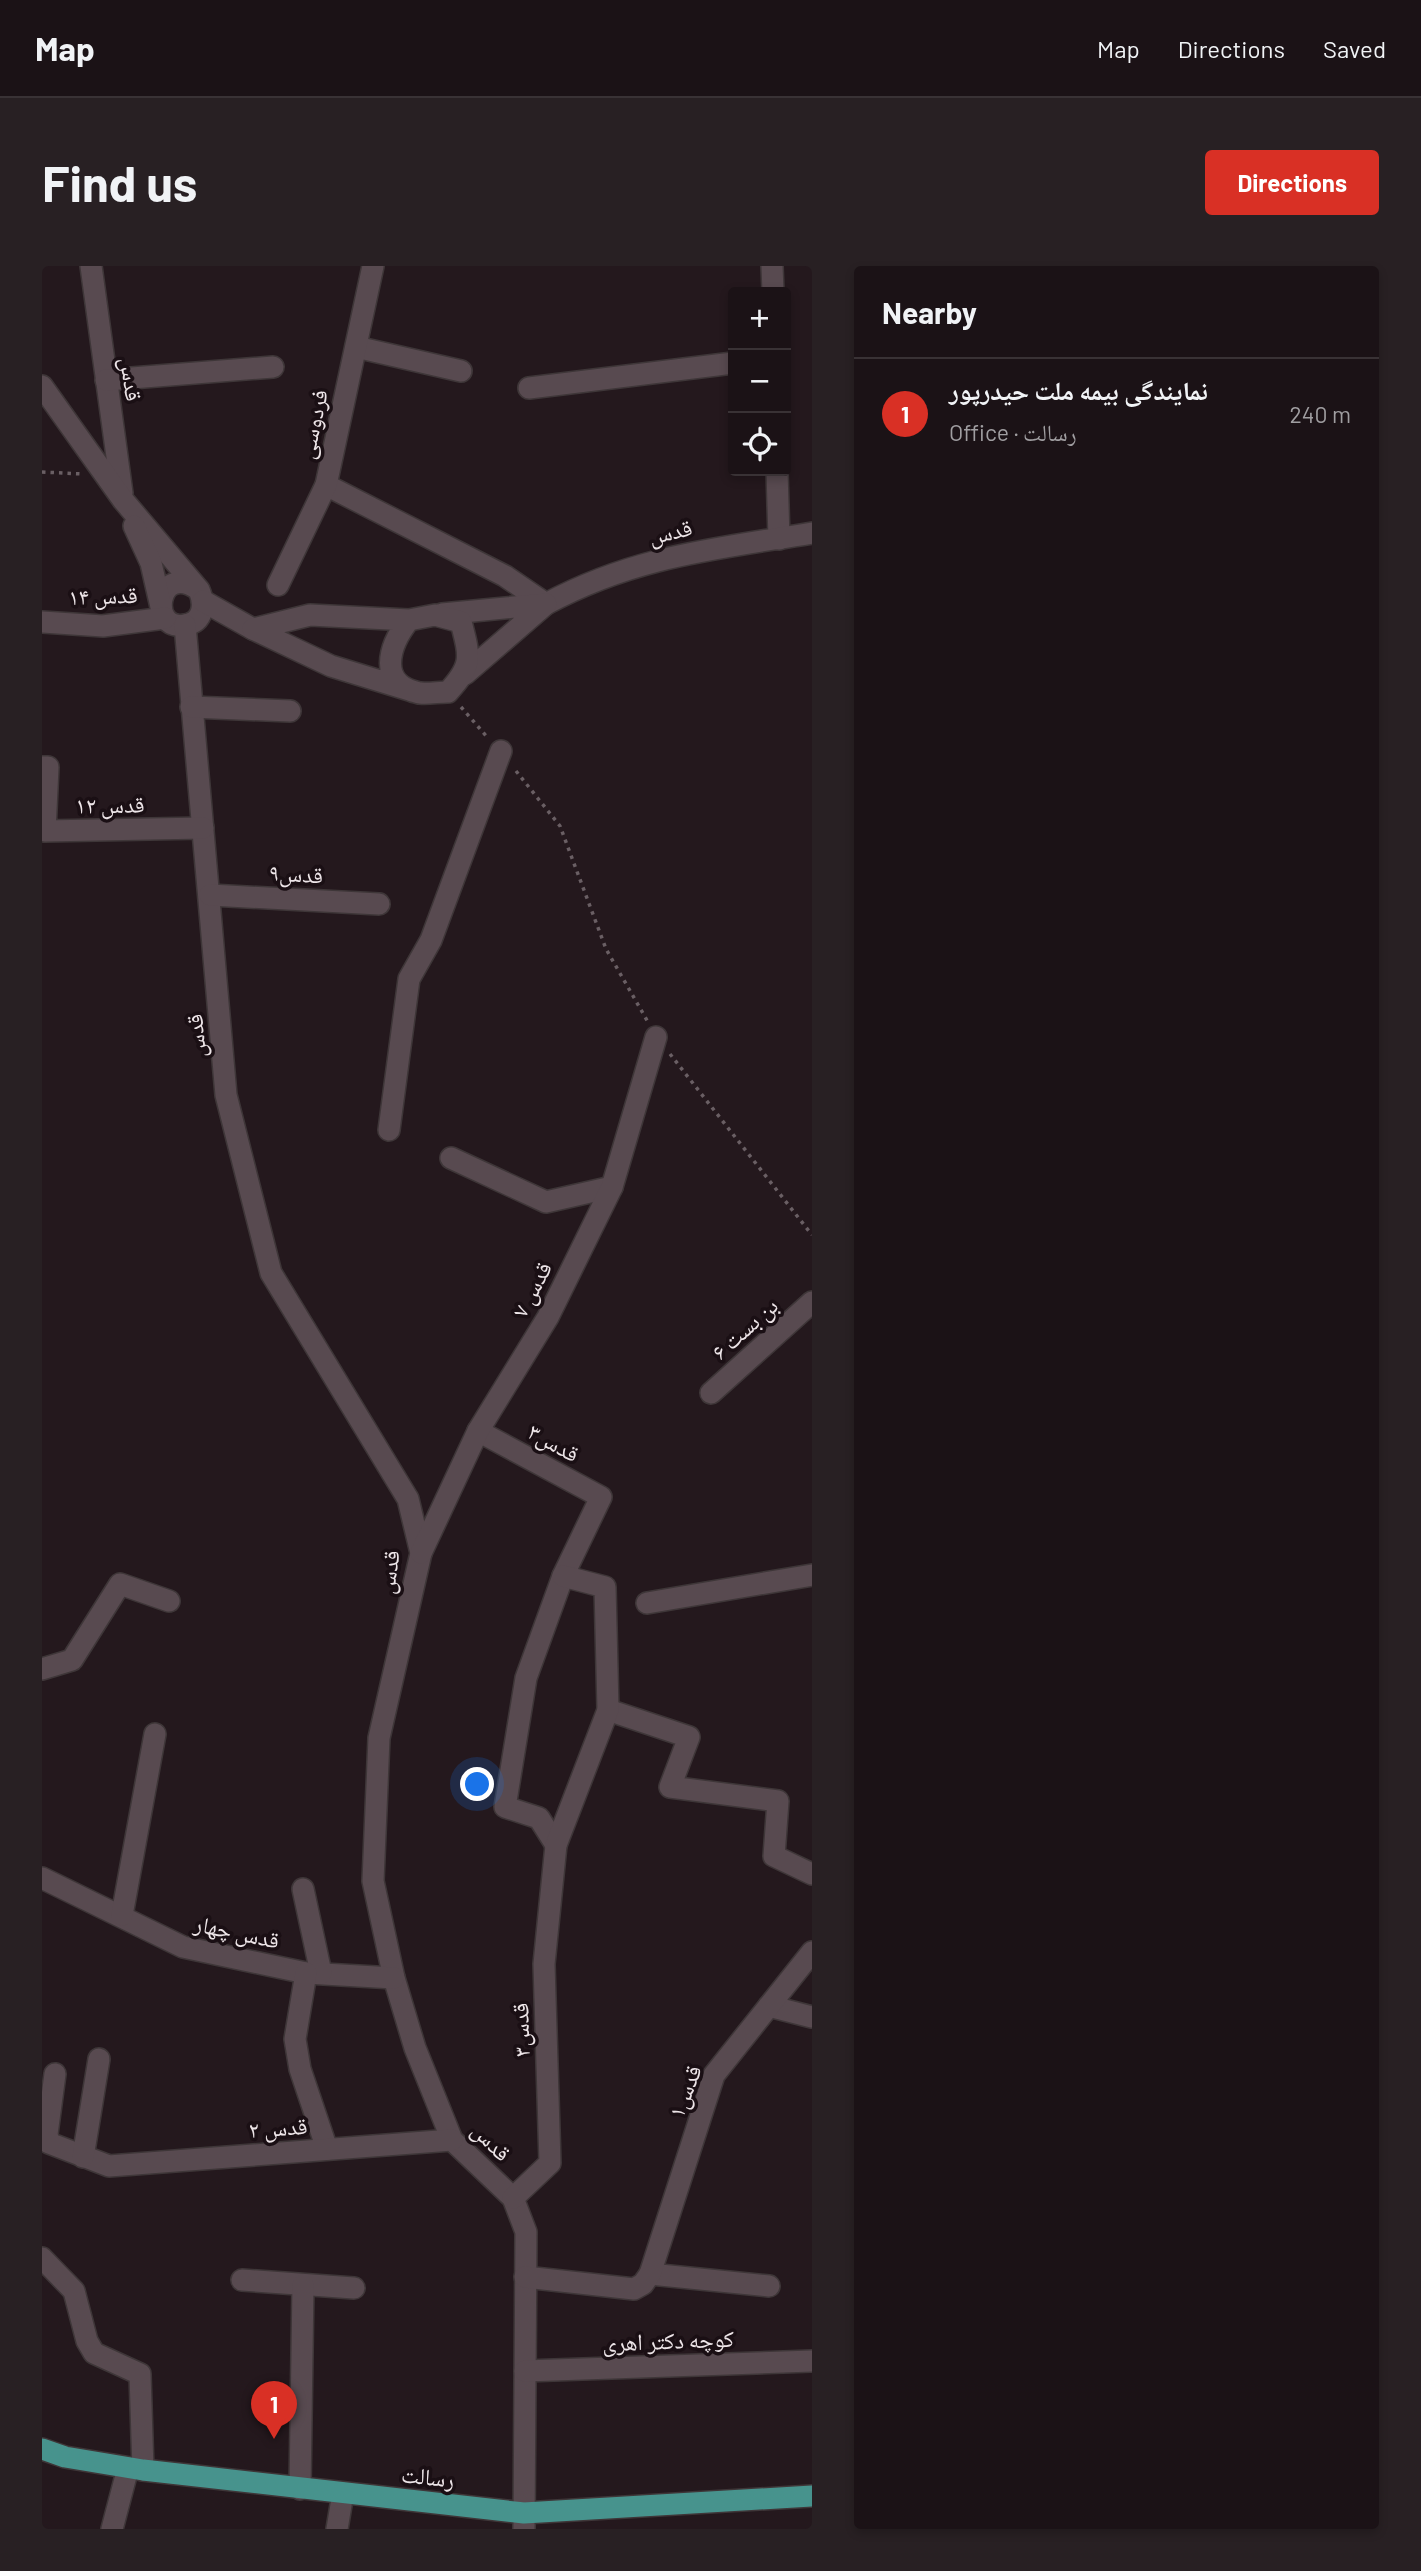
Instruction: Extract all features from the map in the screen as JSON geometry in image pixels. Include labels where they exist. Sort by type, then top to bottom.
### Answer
[{"type":"main road","name":"رسالت","points":[[42,2449],[135,2470],[343,2493],[524,2521],[812,2496]]},
{"type":"street","name":"قدس","points":[[91,266],[123,500],[151,563],[163,612]]},
{"type":"street","name":"فردوسی","points":[[278,585],[326,485],[373,266]]},
{"type":"street","points":[[772,266],[773,287]]},
{"type":"street","points":[[356,347],[461,371]]},
{"type":"street","points":[[529,388],[728,364]]},
{"type":"street","points":[[106,380],[273,367]]},
{"type":"street","name":"قدس","points":[[42,386],[123,500],[201,596],[253,629],[331,666],[419,693]]},
{"type":"street","points":[[777,476],[779,538]]},
{"type":"street","points":[[326,485],[505,576],[547,604]]},
{"type":"street","name":"قدس","points":[[547,604],[586,583],[673,555],[812,533]]},
{"type":"street","points":[[179,583],[190,584],[201,596],[202,612],[196,621],[185,625],[174,624],[163,612],[162,596],[168,587],[179,583]]},
{"type":"street","points":[[253,629],[310,615],[409,620],[547,604]]},
{"type":"street","points":[[409,620],[392,646],[389,669],[397,682],[419,693],[448,692],[547,604]]},
{"type":"street","name":"قدس ۱۴","points":[[42,622],[103,626],[163,612]]},
{"type":"street","points":[[435,615],[461,622],[470,655],[466,674]]},
{"type":"street","name":"قدس","points":[[185,625],[226,1095],[271,1273],[408,1499],[421,1553],[379,1738],[373,1881],[394,1978],[415,2048],[452,2140],[513,2198],[526,2231],[524,2521]]},
{"type":"street","points":[[191,707],[290,711]]},
{"type":"street","points":[[389,1130],[409,979],[430,940],[501,751]]},
{"type":"street","name":"قدس ۱۲","points":[[42,767],[48,767],[45,831],[203,828]]},
{"type":"street","name":"قدس۹","points":[[210,895],[379,904]]},
{"type":"street","name":"قدس ۷","points":[[421,1553],[478,1430],[548,1317],[612,1187],[656,1037]]},
{"type":"street","points":[[451,1158],[546,1202],[612,1187]]},
{"type":"street","name":"بن بست ۶","points":[[711,1393],[812,1302]]},
{"type":"street","name":"قدس۳","points":[[478,1430],[601,1497],[562,1576],[526,1678],[505,1807],[539,1818],[556,1845]]},
{"type":"street","name":"قدس۳","points":[[513,2198],[550,2163],[544,1964],[556,1845],[608,1710],[605,1587],[562,1576]]},
{"type":"street","points":[[647,1602],[812,1576]]},
{"type":"street","points":[[42,1669],[72,1660],[120,1584],[169,1601]]},
{"type":"street","points":[[608,1710],[689,1737],[670,1787],[778,1801],[774,1856],[812,1874]]},
{"type":"street","points":[[122,1915],[155,1734]]},
{"type":"street","name":"قدس چهار","points":[[42,1878],[183,1947],[313,1973],[394,1978]]},
{"type":"street","points":[[303,1889],[313,1973],[295,2039],[300,2069],[327,2149]]},
{"type":"street","name":"قدس۱","points":[[650,2274],[714,2075],[812,1952]]},
{"type":"street","points":[[769,2006],[812,2017]]},
{"type":"street","points":[[55,2074],[47,2134],[49,2143],[83,2157],[99,2059]]},
{"type":"street","name":"قدس ۲","points":[[83,2157],[109,2166],[452,2140]]},
{"type":"street","points":[[42,2258],[74,2291],[87,2341],[94,2353],[140,2374],[135,2470],[112,2529]]},
{"type":"street","points":[[525,2277],[634,2289],[643,2284],[650,2274],[769,2286]]},
{"type":"street","points":[[242,2280],[354,2288]]},
{"type":"street","points":[[300,2489],[303,2285]]},
{"type":"street","name":"کوچه دکتر اهری","points":[[525,2371],[812,2361]]},
{"type":"street","points":[[337,2529],[343,2493]]},
{"type":"path","points":[[42,472],[107,476]]},
{"type":"path","points":[[448,692],[501,751],[560,827],[606,948],[656,1037],[812,1235]]},
{"type":"place","name":"نمایندگی بیمه ملت حیدرپور","points":[[274,2439]]}]
